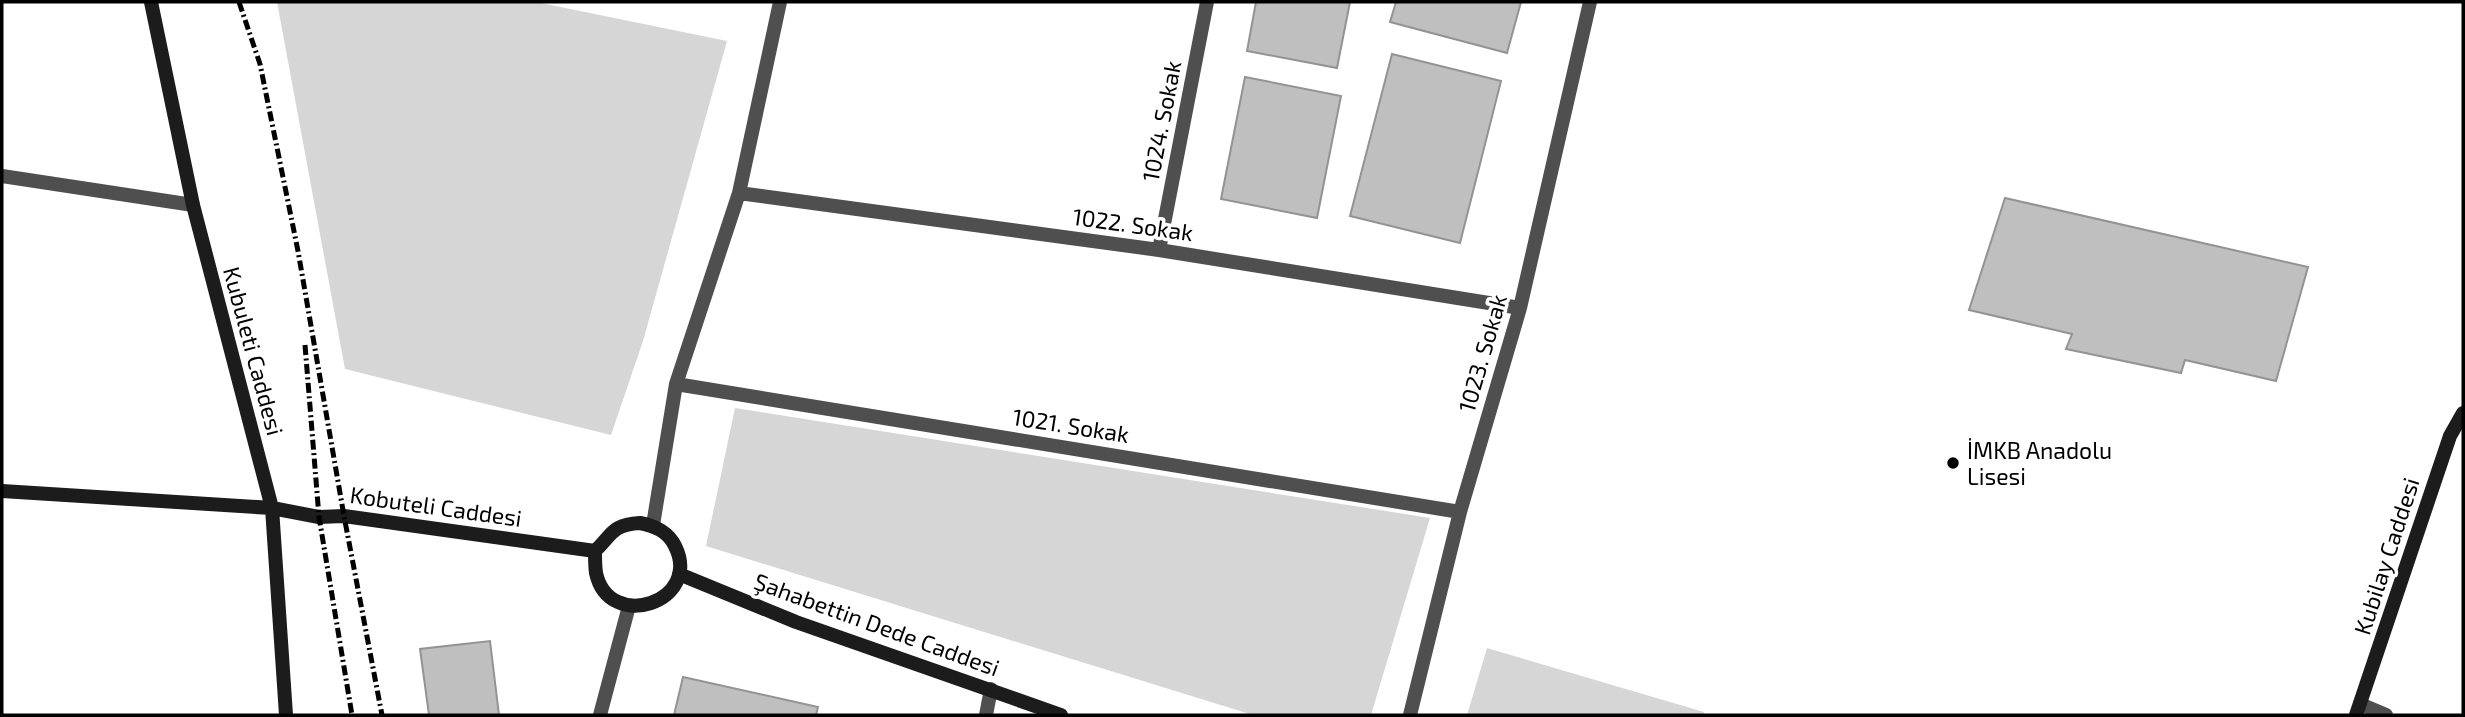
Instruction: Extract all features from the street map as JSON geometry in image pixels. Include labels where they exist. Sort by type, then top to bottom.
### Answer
[{"type":"street","name":"Kubuleti Caddesi","points":[[151,2],[193,205],[272,508],[286,715]]},
{"type":"street","points":[[653,525],[676,384],[739,192],[779,2]]},
{"type":"street","name":"1024. Sokak","points":[[1159,250],[1207,2]]},
{"type":"street","name":"1023. Sokak","points":[[1410,715],[1460,512],[1520,308],[1590,2]]},
{"type":"street","points":[[2,176],[193,205]]},
{"type":"street","name":"1022. Sokak","points":[[739,192],[1159,250],[1520,308]]},
{"type":"street","name":"1021. Sokak","points":[[676,384],[1460,512]]},
{"type":"street","name":"Kubilay Caddesi","points":[[2358,710],[2450,436],[2463,413]]},
{"type":"street","name":"Kobuteli Caddesi","points":[[2,491],[272,508],[319,517],[344,516],[595,551]]},
{"type":"street","points":[[627,524],[653,525],[672,540],[680,562],[678,574],[674,586],[654,603],[629,606],[608,594],[600,584],[596,573],[595,551],[615,529],[627,524]]},
{"type":"street","name":"Şahabettin Dede Caddesi","points":[[678,574],[796,622],[1061,715]]},
{"type":"street","points":[[600,715],[629,606]]},
{"type":"street","points":[[986,715],[991,689]]},
{"type":"street","points":[[2358,710],[2386,715]]},
{"type":"shaded area","points":[[277,2],[536,2],[727,41],[643,341],[611,435],[345,369]]},
{"type":"shaded area","points":[[735,408],[1430,518],[1371,715],[1253,715],[706,546]]},
{"type":"shaded area","points":[[1487,648],[1704,712],[1703,715],[1467,715]]},
{"type":"building","points":[[1256,2],[1350,2],[1337,68],[1247,51]]},
{"type":"building","points":[[1396,2],[1521,2],[1507,53],[1390,22]]},
{"type":"building","points":[[1392,54],[1501,81],[1460,243],[1350,216]]},
{"type":"building","points":[[1245,77],[1341,96],[1317,218],[1221,199]]},
{"type":"building","points":[[2005,198],[2308,267],[2276,381],[2185,360],[2181,373],[2066,349],[2072,334],[1969,310]]},
{"type":"building","points":[[490,641],[499,715],[429,715],[420,649]]},
{"type":"building","points":[[683,677],[818,707],[816,715],[674,715]]},
{"type":"railway","points":[[239,2],[260,64],[298,251],[382,715]]},
{"type":"railway","points":[[305,345],[319,517],[352,715]]},
{"type":"place","name":"İMKB Anadolu Lisesi","points":[[1953,463]]}]
